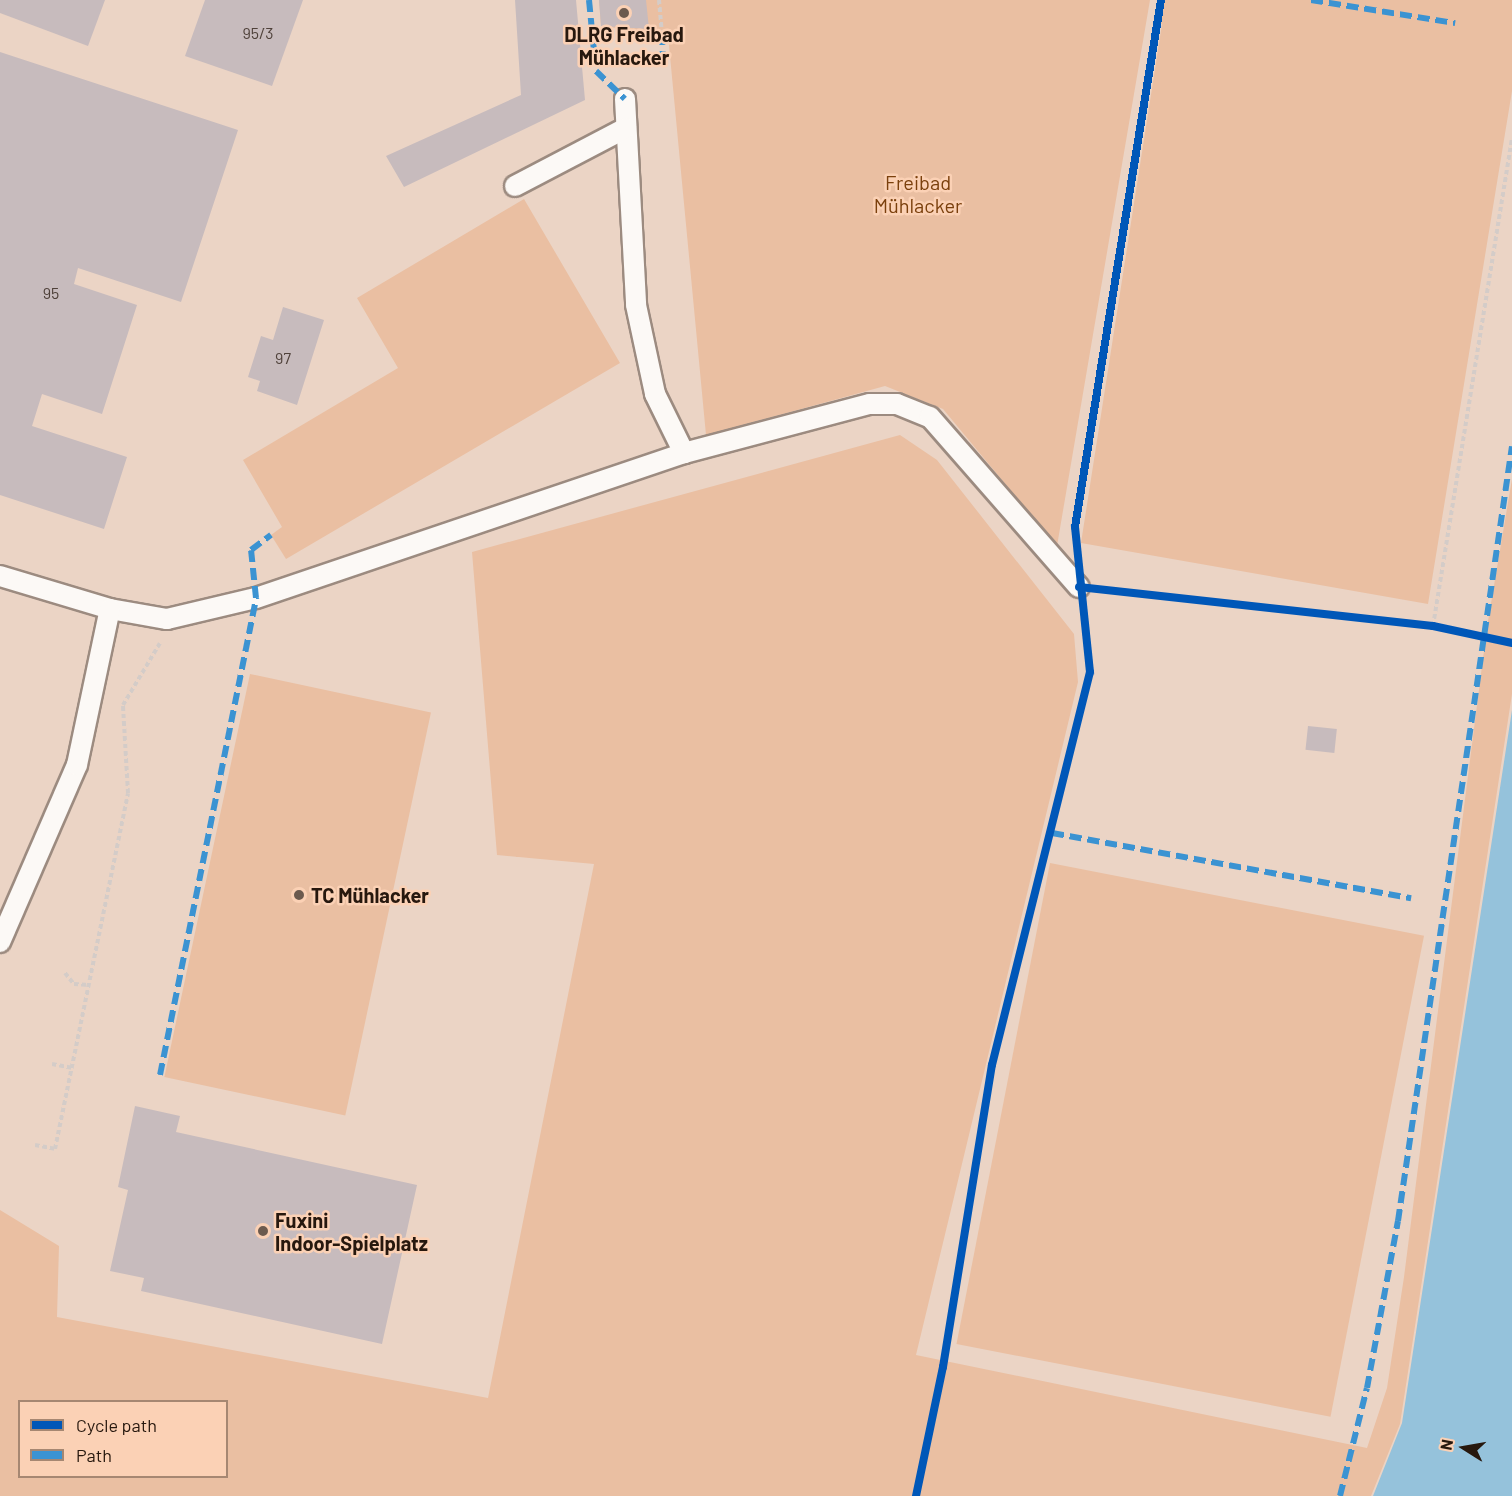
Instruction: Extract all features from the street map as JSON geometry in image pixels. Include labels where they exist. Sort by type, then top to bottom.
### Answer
[{"type":"lane","points":[[625,99],[636,305],[655,394],[684,453]]},
{"type":"lane","points":[[515,186],[626,128]]},
{"type":"lane","points":[[0,576],[110,609],[166,619],[256,598],[684,453],[870,404],[897,404],[930,417],[1079,587]]},
{"type":"lane","points":[[0,942],[77,765],[110,609]]},
{"type":"path","points":[[659,0],[662,33]]},
{"type":"path","points":[[1433,626],[1512,138]]},
{"type":"path","points":[[35,1145],[55,1149],[128,793],[123,705],[159,647],[166,619]]},
{"type":"path","points":[[1421,625],[1443,629]]},
{"type":"path","points":[[65,973],[74,984],[89,985]]},
{"type":"path","points":[[52,1064],[72,1068]]},
{"type":"green space","name":"Freibad Mühlacker","points":[[599,0],[1150,0],[1057,546],[943,409],[885,386],[706,435],[668,35],[601,26]]},
{"type":"green space","points":[[1161,0],[1512,0],[1512,91],[1428,604],[1081,543],[1162,24],[1157,22]]},
{"type":"green space","points":[[524,199],[620,363],[286,559],[271,535],[282,527],[243,460],[398,368],[357,298]]},
{"type":"green space","points":[[900,435],[937,460],[1074,634],[1078,682],[916,1355],[1367,1448],[1387,1388],[1404,1277],[1487,627],[1512,479],[1512,694],[1400,1424],[1371,1496],[0,1496],[0,1210],[59,1246],[57,1317],[488,1398],[594,864],[497,855],[472,552]]},
{"type":"green space","name":"TC Mühlacker","points":[[250,674],[431,712],[345,1115],[164,1077]]},
{"type":"green space","points":[[1050,863],[1424,936],[1331,1417],[957,1344]]},
{"type":"water","points":[[1512,710],[1512,1496],[1373,1496],[1402,1423]]},
{"type":"building","points":[[0,0],[105,0],[88,46],[0,13]]},
{"type":"building","points":[[205,0],[303,0],[272,86],[185,56]]},
{"type":"building","points":[[515,0],[576,0],[585,100],[404,187],[386,156],[521,95]]},
{"type":"building","name":"DLRG Freibad Mühlacker","points":[[599,0],[646,0],[649,29],[601,26]]},
{"type":"building","points":[[0,52],[238,130],[181,302],[78,268],[74,284],[137,305],[102,414],[42,394],[32,426],[127,457],[104,529],[0,495]]},
{"type":"building","points":[[283,307],[324,320],[297,405],[257,391],[260,381],[248,377],[261,336],[273,340]]},
{"type":"building","points":[[1308,726],[1337,729],[1334,753],[1305,750]]},
{"type":"building","name":"Fuxini Indoor-Spielplatz","points":[[135,1106],[180,1116],[176,1132],[417,1185],[382,1344],[141,1291],[144,1278],[110,1271],[128,1190],[118,1187]]},
{"type":"marked path","points":[[589,0],[596,71],[625,99]]},
{"type":"marked path","points":[[1311,0],[1455,23]]},
{"type":"marked path","points":[[662,33],[663,67]]},
{"type":"marked path","points":[[1340,1496],[1367,1388],[1398,1221],[1512,446]]},
{"type":"marked path","points":[[160,1075],[256,598],[251,550],[271,535]]},
{"type":"marked path","points":[[1052,833],[1411,898]]},
{"type":"cycle path","points":[[916,1496],[943,1367],[992,1065],[1090,672],[1075,527],[1161,0]]},
{"type":"cycle path","points":[[1079,587],[1433,626],[1512,643]]},
{"type":"place","name":"DLRG Freibad Mühlacker","points":[[624,13]]},
{"type":"place","name":"TC Mühlacker","points":[[299,895]]},
{"type":"place","name":"Fuxini Indoor-Spielplatz","points":[[263,1231]]}]
